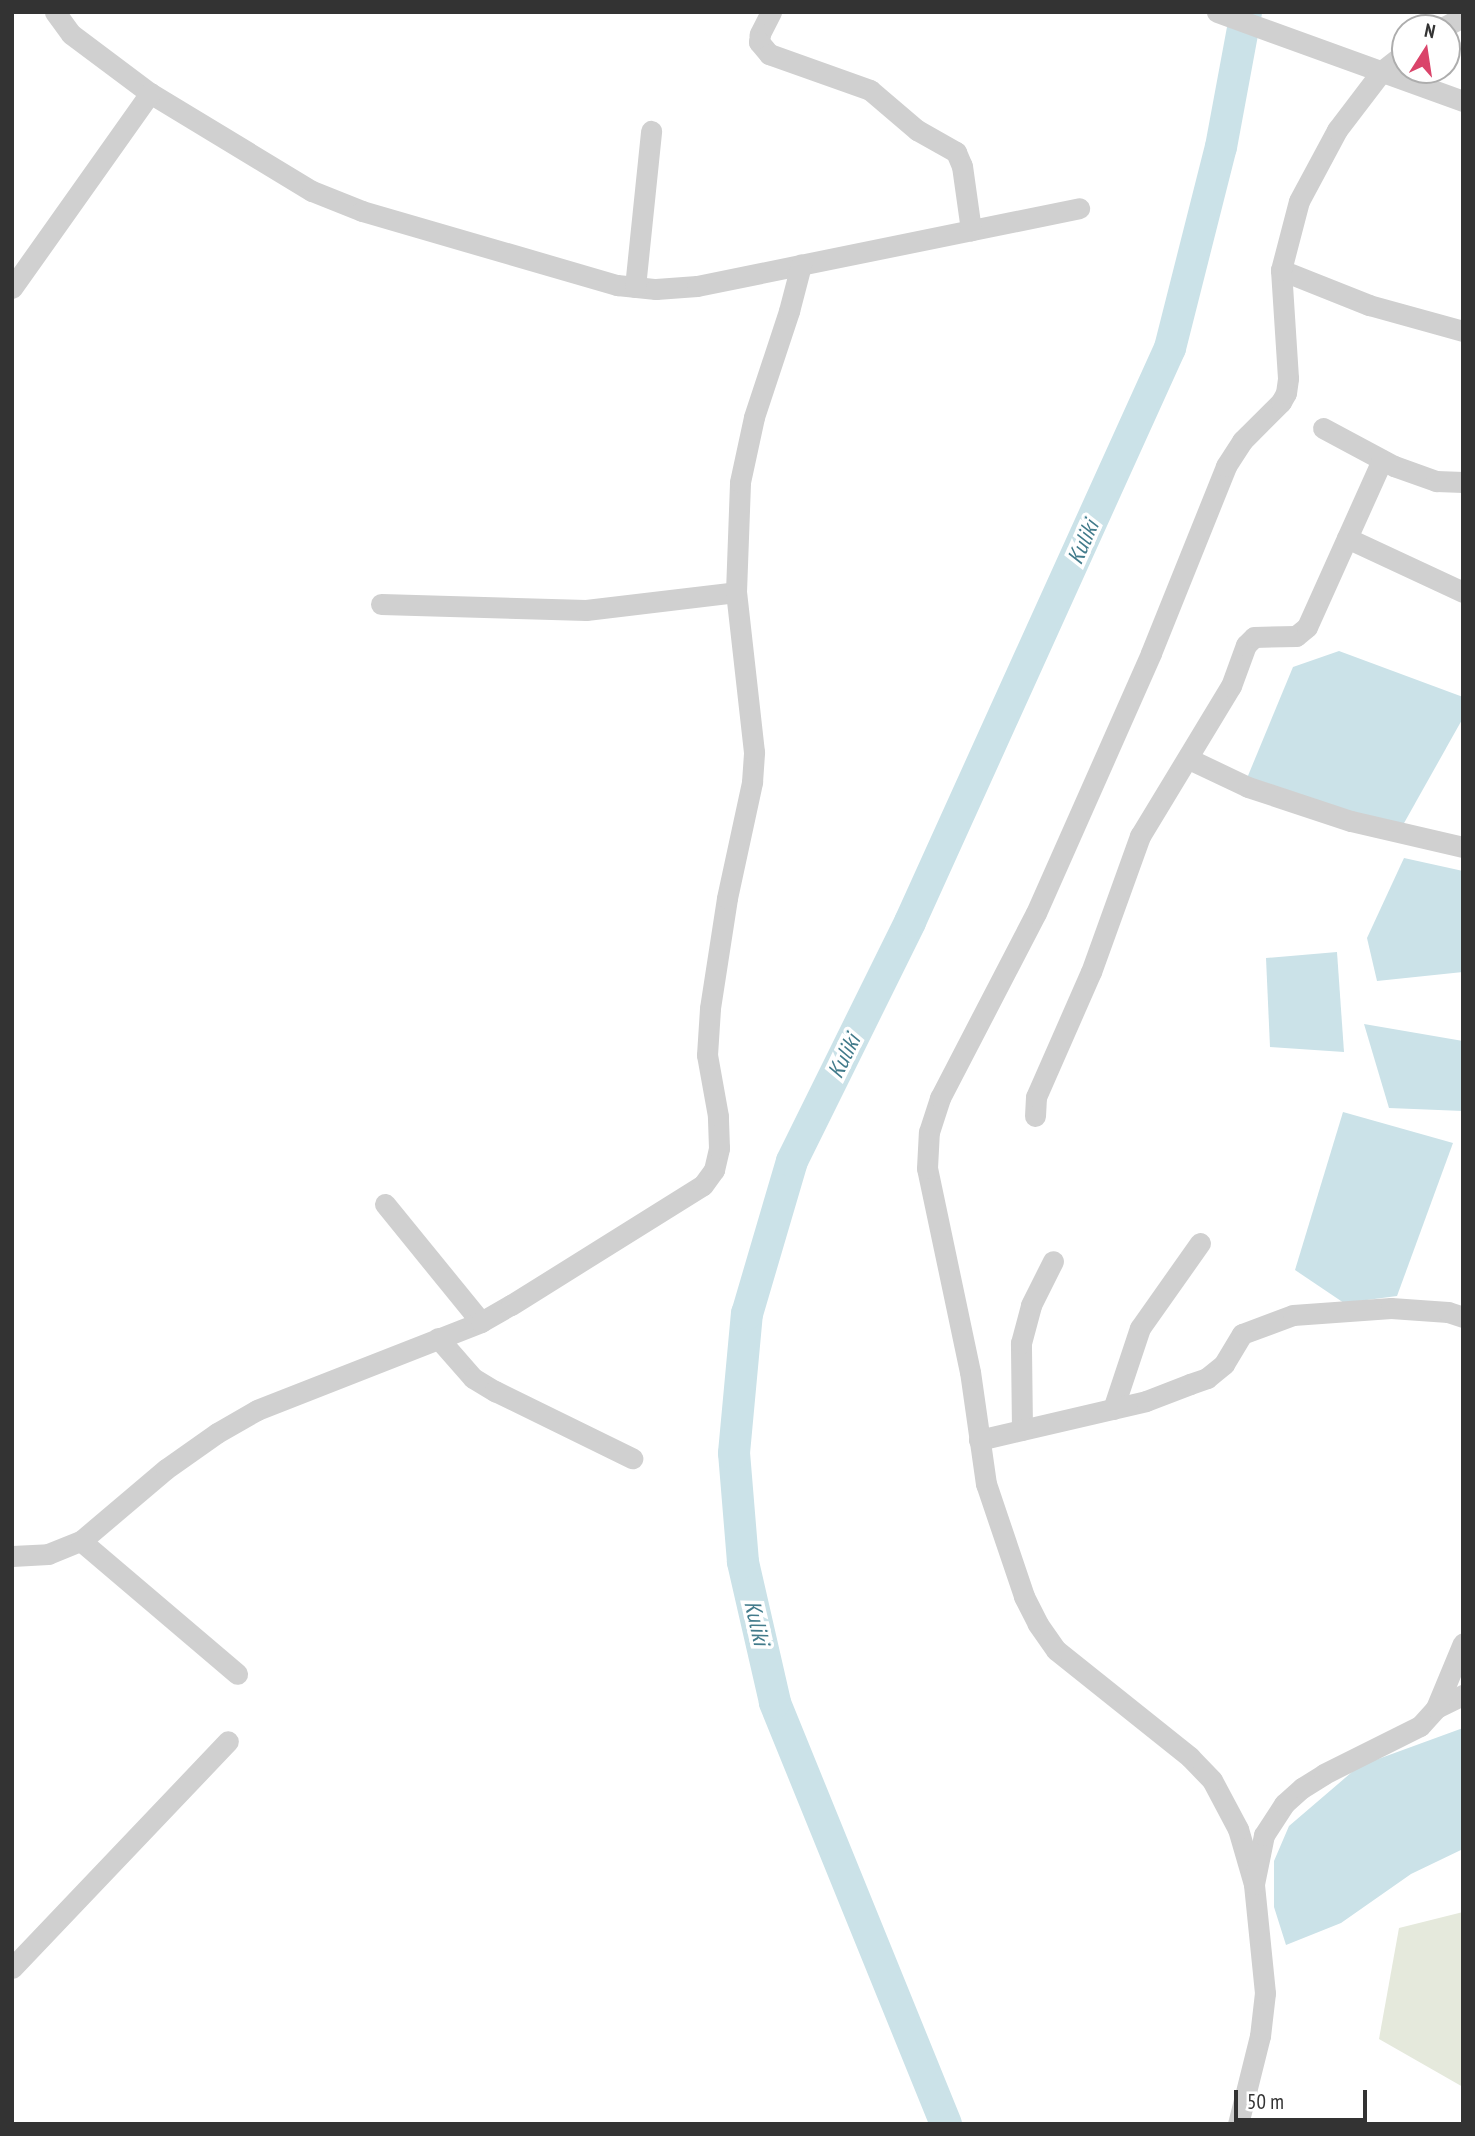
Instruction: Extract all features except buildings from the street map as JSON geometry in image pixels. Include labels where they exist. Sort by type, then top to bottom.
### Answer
[{"type":"street","points":[[55,12],[71,34],[150,93],[312,191],[362,211],[553,269],[635,287],[656,289],[697,286],[1079,208]]},
{"type":"street","points":[[771,12],[760,34],[760,43],[769,54],[870,90],[917,130],[956,152],[962,166],[971,230]]},
{"type":"street","points":[[1217,12],[1463,101]]},
{"type":"street","points":[[1238,2124],[1258,2048],[1265,1993],[1254,1884],[1238,1829],[1212,1780],[1190,1757],[1056,1650],[1038,1624],[997,1521],[979,1440],[970,1372],[927,1168],[929,1132],[940,1098],[1037,913],[1151,653],[1226,466],[1242,441],[1281,402],[1286,393],[1288,378],[1281,270],[1299,201],[1337,130],[1382,71],[1391,64]]},
{"type":"street","points":[[12,288],[150,93]]},
{"type":"street","points":[[635,287],[652,131]]},
{"type":"street","points":[[12,1556],[48,1554],[81,1541],[166,1469],[216,1433],[257,1409],[481,1322],[703,1185],[714,1170],[719,1148],[718,1116],[707,1055],[710,1008],[727,898],[752,782],[754,752],[736,592],[744,455],[801,265]]},
{"type":"street","points":[[1281,270],[1369,305],[1463,331]]},
{"type":"street","points":[[1323,428],[1382,460],[1436,481],[1463,482]]},
{"type":"street","points":[[1035,1116],[1036,1097],[1091,972],[1140,836],[1231,686],[1246,645],[1254,637],[1296,636],[1307,627],[1382,460]]},
{"type":"street","points":[[1347,538],[1463,592]]},
{"type":"street","points":[[381,604],[586,610],[736,592]]},
{"type":"street","points":[[1189,759],[1248,787],[1351,821],[1463,847]]},
{"type":"street","points":[[385,1204],[481,1322]]},
{"type":"street","points":[[1113,1409],[1140,1328],[1200,1243]]},
{"type":"street","points":[[1022,1430],[1021,1343],[1031,1304],[1053,1261]]},
{"type":"street","points":[[979,1440],[1146,1401],[1207,1378],[1224,1364],[1242,1334],[1293,1315],[1391,1308],[1448,1312],[1463,1317]]},
{"type":"street","points":[[438,1338],[455,1361],[484,1385],[632,1458]]},
{"type":"street","points":[[81,1541],[237,1674]]},
{"type":"street","points":[[1254,1884],[1264,1835],[1284,1804],[1324,1774],[1420,1726],[1436,1708],[1463,1643]]},
{"type":"street","points":[[1436,1708],[1463,1695]]},
{"type":"street","points":[[12,1968],[228,1741]]},
{"type":"shaded area","points":[[1463,1912],[1463,2087],[1379,2039],[1399,1928]]},
{"type":"water","points":[[1339,651],[1463,697],[1463,718],[1399,832],[1245,783],[1293,667]]},
{"type":"water","points":[[1404,858],[1463,871],[1463,972],[1377,981],[1367,938]]},
{"type":"water","points":[[1337,952],[1344,1052],[1270,1047],[1266,958]]},
{"type":"water","points":[[1364,1024],[1463,1041],[1463,1111],[1389,1108]]},
{"type":"water","points":[[1343,1112],[1453,1143],[1397,1296],[1344,1303],[1295,1270]]},
{"type":"water","points":[[1463,1728],[1463,1849],[1411,1874],[1341,1923],[1286,1945],[1274,1907],[1274,1861],[1289,1826],[1359,1766]]},
{"type":"waterway","name":"Kuliki","points":[[946,2124],[775,1702],[743,1562],[734,1453],[747,1314],[792,1161],[910,922],[1170,348],[1221,147],[1246,12]]}]
